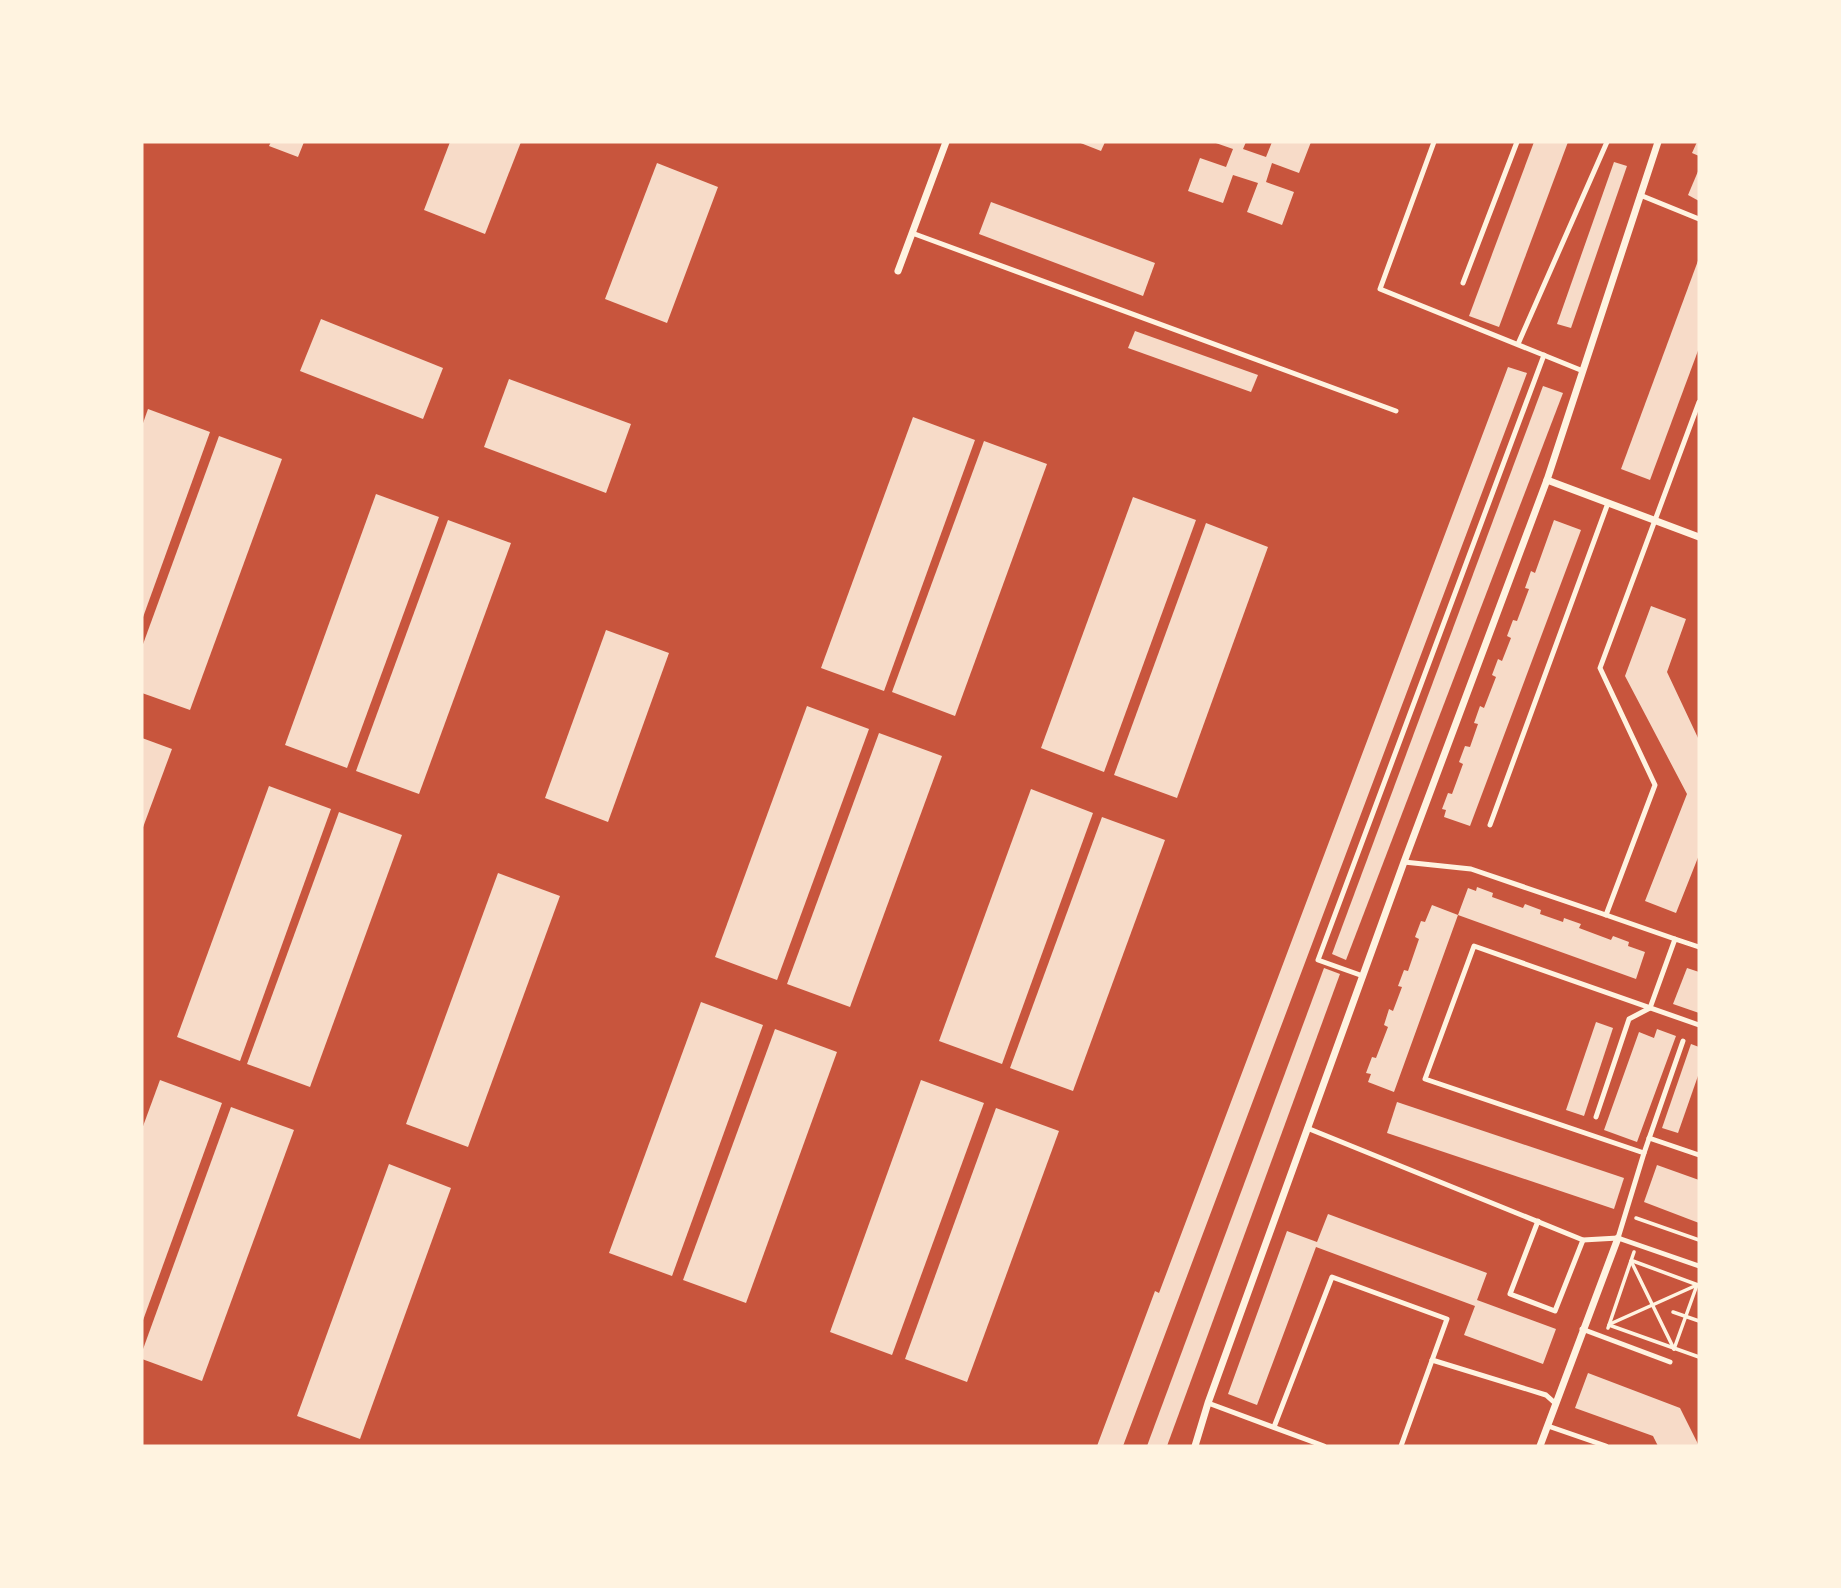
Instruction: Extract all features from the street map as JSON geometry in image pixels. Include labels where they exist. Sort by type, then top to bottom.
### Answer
[{"type":"street","points":[[898,271],[946,142]]},
{"type":"street","points":[[1195,1446],[1307,1128],[1547,480],[1658,142]]},
{"type":"street","points":[[1547,480],[1699,537]]},
{"type":"street","points":[[1540,1446],[1618,1238]]},
{"type":"lane","points":[[1434,142],[1380,289],[1583,371]]},
{"type":"lane","points":[[1463,283],[1517,142]]},
{"type":"lane","points":[[1518,344],[1607,142]]},
{"type":"lane","points":[[1640,195],[1699,219]]},
{"type":"lane","points":[[912,233],[1395,411]]},
{"type":"lane","points":[[1363,976],[1318,960],[1544,355]]},
{"type":"lane","points":[[1606,915],[1655,785],[1600,668],[1699,402]]},
{"type":"lane","points":[[1490,825],[1608,503]]},
{"type":"lane","points":[[1404,862],[1471,869],[1699,947]]},
{"type":"lane","points":[[1596,1118],[1629,1019],[1650,1007],[1675,939]]},
{"type":"lane","points":[[1644,1153],[1425,1079],[1474,946],[1699,1026]]},
{"type":"lane","points":[[1618,1238],[1683,1041]]},
{"type":"lane","points":[[1307,1128],[1583,1240],[1618,1238],[1699,1266]]},
{"type":"lane","points":[[1649,1138],[1699,1155]]},
{"type":"lane","points":[[1538,1221],[1510,1294],[1555,1311],[1583,1240]]},
{"type":"lane","points":[[1274,1427],[1332,1277],[1447,1319],[1401,1446]]},
{"type":"lane","points":[[1582,1329],[1670,1362]]},
{"type":"lane","points":[[1432,1360],[1546,1395],[1556,1404]]},
{"type":"lane","points":[[1208,1403],[1324,1446]]},
{"type":"lane","points":[[1548,1426],[1606,1446]]},
{"type":"path","points":[[1634,1217],[1699,1240]]},
{"type":"path","points":[[1605,1337],[1636,1245]]},
{"type":"path","points":[[1631,1261],[1698,1285]]},
{"type":"path","points":[[1631,1261],[1674,1349]]},
{"type":"path","points":[[1609,1325],[1698,1285]]},
{"type":"path","points":[[1674,1349],[1698,1285]]},
{"type":"path","points":[[1673,1312],[1699,1321]]},
{"type":"path","points":[[1609,1325],[1699,1357]]},
{"type":"building","points":[[271,142],[304,142],[298,157],[269,146]]},
{"type":"building","points":[[450,142],[521,142],[485,234],[424,210]]},
{"type":"building","points":[[1078,142],[1105,142],[1101,151]]},
{"type":"building","points":[[1213,142],[1246,142],[1243,149],[1266,157],[1272,142],[1311,142],[1299,173],[1272,163],[1266,182],[1294,192],[1282,225],[1247,212],[1258,183],[1233,175],[1223,203],[1188,191],[1200,158],[1226,167],[1233,149]]},
{"type":"building","points":[[1534,142],[1568,142],[1499,327],[1469,316]]},
{"type":"building","points":[[1699,142],[1699,156],[1692,153]]},
{"type":"building","points":[[1614,162],[1627,166],[1571,328],[1557,324]]},
{"type":"building","points":[[657,163],[718,187],[667,323],[605,299]]},
{"type":"building","points":[[1699,169],[1699,201],[1688,195]]},
{"type":"building","points":[[991,202],[1155,263],[1143,296],[979,234]]},
{"type":"building","points":[[1699,258],[1699,348],[1650,480],[1621,469]]},
{"type":"building","points":[[321,319],[443,368],[423,419],[300,371]]},
{"type":"building","points":[[1135,331],[1258,375],[1251,392],[1128,348]]},
{"type":"building","points":[[1508,367],[1527,373],[1123,1446],[1097,1446],[1155,1291],[1159,1293]]},
{"type":"building","points":[[509,379],[631,424],[606,493],[484,447]]},
{"type":"building","points":[[1543,386],[1563,393],[1346,960],[1332,954]]},
{"type":"building","points":[[148,409],[210,432],[142,620],[142,426]]},
{"type":"building","points":[[913,417],[975,440],[884,691],[821,668]]},
{"type":"building","points":[[219,436],[282,459],[190,710],[142,693],[142,647]]},
{"type":"building","points":[[984,441],[1047,464],[955,716],[892,692]]},
{"type":"building","points":[[376,494],[439,517],[347,768],[285,745]]},
{"type":"building","points":[[1133,497],[1196,520],[1104,772],[1041,748]]},
{"type":"building","points":[[448,520],[511,543],[419,794],[356,771]]},
{"type":"building","points":[[1554,520],[1581,530],[1470,826],[1444,817],[1446,810],[1442,809],[1448,793],[1452,794],[1463,764],[1459,762],[1465,746],[1470,747],[1478,724],[1474,723],[1480,706],[1484,708],[1496,677],[1492,675],[1498,659],[1502,661],[1511,638],[1507,636],[1513,620],[1517,621],[1529,589],[1525,588],[1531,571],[1535,573]]},
{"type":"building","points":[[1206,523],[1268,547],[1177,798],[1114,775]]},
{"type":"building","points":[[1651,606],[1686,619],[1667,672],[1699,740],[1699,855],[1676,913],[1645,901],[1687,794],[1625,676]]},
{"type":"building","points":[[606,630],[669,653],[608,822],[545,798]]},
{"type":"building","points":[[807,706],[869,729],[777,980],[715,957]]},
{"type":"building","points":[[879,733],[942,756],[850,1007],[787,984]]},
{"type":"building","points":[[142,738],[172,749],[142,830]]},
{"type":"building","points":[[269,786],[331,809],[240,1061],[177,1037]]},
{"type":"building","points":[[1031,789],[1093,813],[1002,1064],[939,1041]]},
{"type":"building","points":[[339,812],[402,835],[310,1087],[247,1064]]},
{"type":"building","points":[[1102,817],[1165,840],[1073,1091],[1010,1068]]},
{"type":"building","points":[[498,873],[560,896],[468,1147],[406,1124]]},
{"type":"building","points":[[1477,887],[1493,893],[1492,897],[1523,908],[1525,904],[1541,910],[1540,914],[1563,922],[1564,918],[1581,924],[1579,928],[1611,940],[1613,936],[1629,942],[1628,946],[1645,952],[1636,979],[1458,915],[1468,888],[1476,891]]},
{"type":"building","points":[[1432,905],[1458,915],[1394,1092],[1368,1082],[1371,1074],[1366,1073],[1372,1057],[1376,1058],[1388,1027],[1384,1025],[1389,1009],[1393,1011],[1402,987],[1398,986],[1404,970],[1408,971],[1419,939],[1415,937],[1421,921],[1425,922]]},
{"type":"building","points":[[1324,968],[1340,974],[1167,1446],[1147,1446]]},
{"type":"building","points":[[1687,968],[1699,972],[1699,1013],[1673,1004]]},
{"type":"building","points":[[701,1002],[763,1025],[672,1276],[609,1253]]},
{"type":"building","points":[[1596,1022],[1613,1028],[1584,1116],[1566,1110]]},
{"type":"building","points":[[775,1029],[837,1052],[746,1303],[683,1280]]},
{"type":"building","points":[[1657,1029],[1676,1036],[1637,1142],[1604,1130],[1639,1032],[1654,1038]]},
{"type":"building","points":[[1691,1044],[1699,1047],[1699,1073],[1678,1133],[1662,1128]]},
{"type":"building","points":[[160,1080],[222,1103],[142,1323],[142,1129]]},
{"type":"building","points":[[921,1080],[984,1103],[892,1355],[830,1332]]},
{"type":"building","points":[[1397,1102],[1624,1178],[1614,1209],[1387,1133]]},
{"type":"building","points":[[231,1107],[294,1130],[202,1381],[142,1359],[142,1352]]},
{"type":"building","points":[[996,1108],[1059,1131],[967,1382],[905,1359]]},
{"type":"building","points":[[389,1164],[451,1188],[360,1439],[297,1416]]},
{"type":"building","points":[[1657,1165],[1699,1180],[1699,1223],[1644,1202]]},
{"type":"building","points":[[1328,1214],[1487,1273],[1477,1300],[1556,1329],[1543,1364],[1464,1335],[1475,1306],[1316,1247],[1257,1405],[1228,1394],[1287,1231],[1317,1242]]},
{"type":"building","points":[[1588,1373],[1680,1408],[1699,1446],[1658,1446],[1653,1436],[1575,1408]]}]
